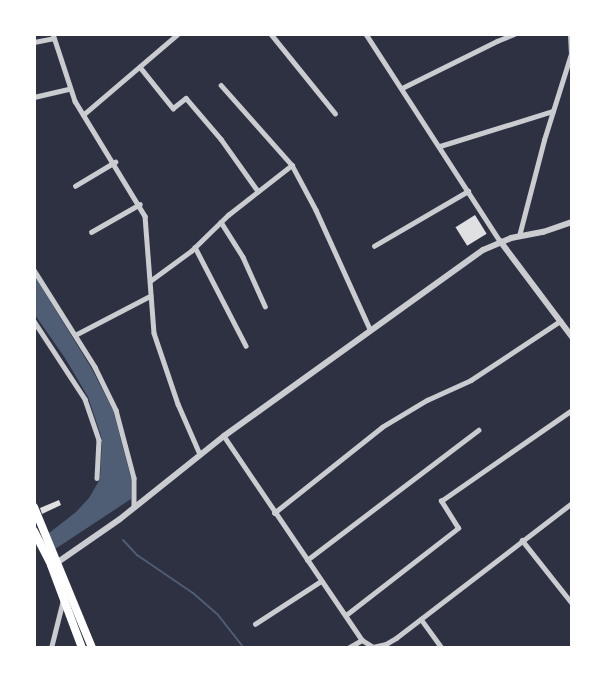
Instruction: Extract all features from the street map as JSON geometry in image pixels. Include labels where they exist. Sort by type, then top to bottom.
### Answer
[{"type":"main road","points":[[34,507],[38,528],[53,561],[81,648]]},
{"type":"main road","points":[[53,561],[62,572],[92,648]]},
{"type":"street","points":[[83,115],[178,34]]},
{"type":"street","points":[[271,34],[335,113]]},
{"type":"street","points":[[366,34],[500,241],[572,338]]},
{"type":"street","points":[[402,88],[496,40],[514,34]]},
{"type":"street","points":[[519,236],[553,111],[569,69],[570,34]]},
{"type":"street","points":[[34,42],[53,36],[70,89],[83,115],[140,204],[147,222],[152,323],[178,404],[200,454]]},
{"type":"street","points":[[140,67],[173,108],[186,98],[221,139],[258,191]]},
{"type":"street","points":[[221,85],[292,165],[316,210],[370,329]]},
{"type":"street","points":[[34,97],[70,89]]},
{"type":"street","points":[[440,146],[553,111]]},
{"type":"street","points":[[75,186],[115,162]]},
{"type":"street","points":[[150,281],[195,247],[221,222],[292,165]]},
{"type":"street","points":[[374,246],[468,191]]},
{"type":"street","points":[[91,232],[140,204]]},
{"type":"street","points":[[221,222],[243,257],[265,306]]},
{"type":"street","points":[[53,561],[94,538],[200,454],[370,329],[483,250],[500,241],[572,222]]},
{"type":"street","points":[[195,247],[246,346]]},
{"type":"street","points":[[34,270],[75,335],[117,410],[134,478],[134,507]]},
{"type":"street","points":[[75,335],[150,296]]},
{"type":"street","points":[[34,321],[86,399],[99,440],[97,478]]},
{"type":"street","points":[[274,513],[382,427],[427,400],[471,381],[560,321]]},
{"type":"street","points":[[346,615],[458,528],[441,501],[572,410]]},
{"type":"street","points":[[307,560],[478,430]]},
{"type":"street","points":[[225,436],[274,513],[362,640],[373,647],[387,646],[572,503]]},
{"type":"street","points":[[522,540],[572,603]]},
{"type":"street","points":[[255,624],[321,581]]},
{"type":"street","points":[[51,648],[64,597]]},
{"type":"street","points":[[421,619],[442,648]]},
{"type":"street","points":[[348,648],[362,640]]},
{"type":"water","points":[[34,275],[92,369],[113,410],[131,478],[131,499],[43,557],[35,544],[76,512],[89,498],[100,479],[102,439],[88,397],[65,358],[35,315]]},
{"type":"building","points":[[475,215],[487,234],[467,246],[455,227]]},
{"type":"building","points":[[59,500],[61,505],[42,514],[40,508]]},
{"type":"waterway","points":[[123,540],[137,555],[193,593],[218,615],[244,648]]}]
